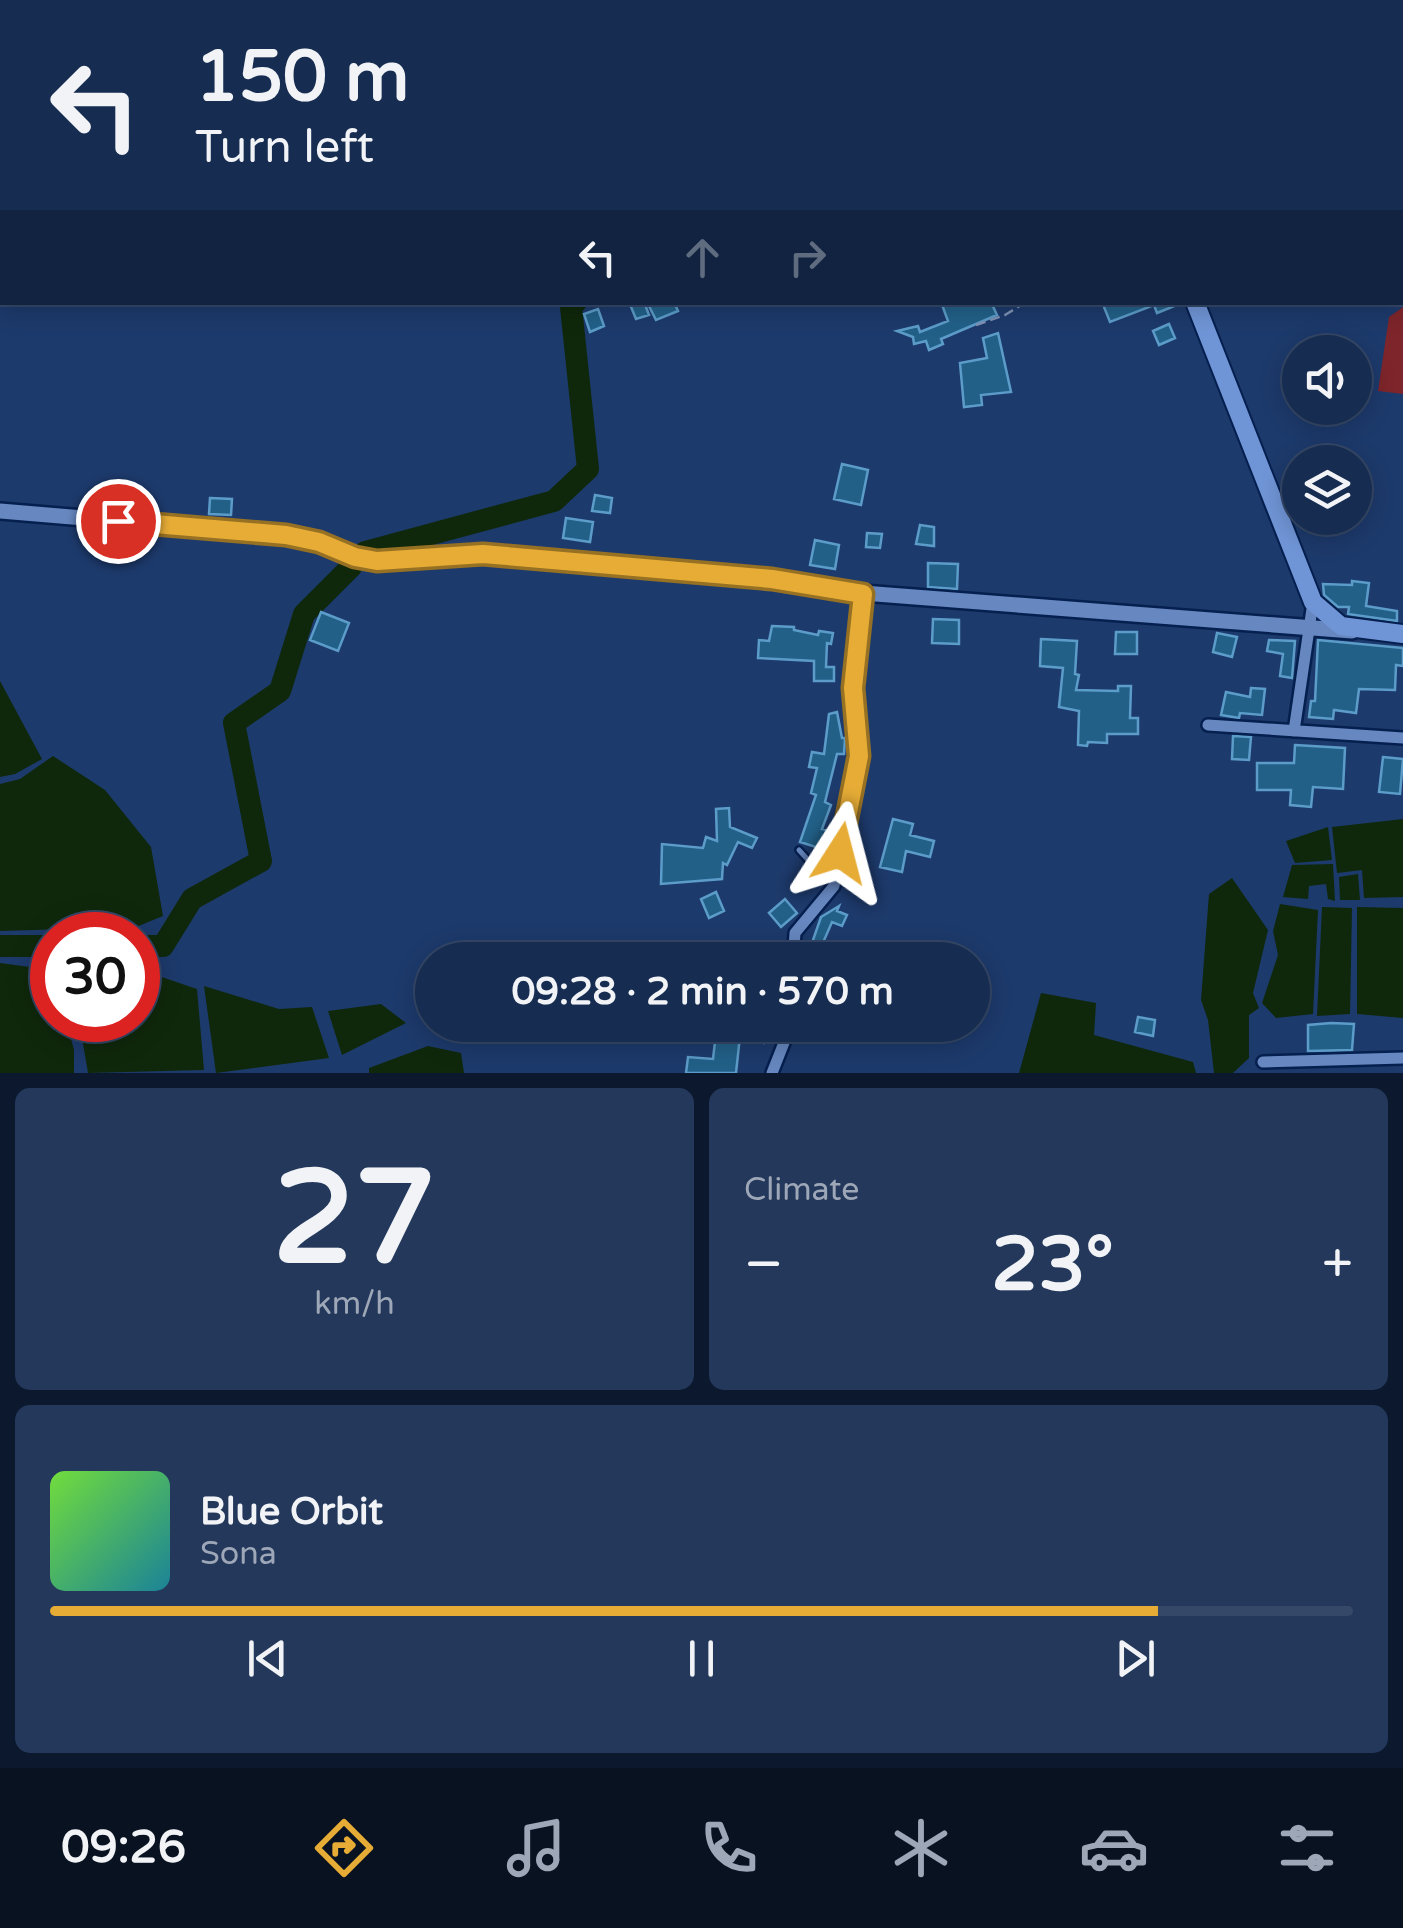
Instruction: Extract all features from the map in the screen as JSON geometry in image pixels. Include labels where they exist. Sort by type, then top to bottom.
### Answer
[{"type":"main road","points":[[1196,305],[1313,602],[1341,626],[1403,634]]},
{"type":"street","points":[[0,512],[286,535],[377,561],[483,554],[772,579],[863,594],[1362,631]]},
{"type":"street","points":[[794,942],[795,933],[834,886],[859,756],[853,688],[863,594]]},
{"type":"street","points":[[1294,731],[1313,602]]},
{"type":"street","points":[[1208,725],[1403,738]]},
{"type":"street","points":[[772,1073],[784,1042]]},
{"type":"street","points":[[1263,1062],[1403,1058]]},
{"type":"lane","points":[[800,850],[810,860],[840,853]]},
{"type":"path","points":[[976,325],[1004,316],[1021,305]]},
{"type":"shaded area","points":[[1403,307],[1403,394],[1378,391],[1389,317]]},
{"type":"shaded area","points":[[0,681],[42,759],[15,774],[0,777]]},
{"type":"shaded area","points":[[53,756],[105,790],[151,847],[163,916],[160,917],[160,912],[30,912],[30,930],[0,931],[0,784],[20,779]]},
{"type":"shaded area","points":[[1403,819],[1403,897],[1364,898],[1362,870],[1337,873],[1332,827]]},
{"type":"shaded area","points":[[1328,827],[1332,860],[1295,863],[1286,841]]},
{"type":"shaded area","points":[[1333,864],[1335,901],[1328,899],[1326,884],[1309,886],[1308,899],[1283,897],[1292,865]]},
{"type":"shaded area","points":[[1358,874],[1360,900],[1340,900],[1339,877]]},
{"type":"shaded area","points":[[1232,878],[1268,930],[1253,993],[1259,1008],[1249,1015],[1249,1058],[1233,1073],[1214,1073],[1208,1020],[1201,1000],[1209,894]]},
{"type":"shaded area","points":[[1280,904],[1318,910],[1313,1014],[1276,1018],[1262,1003],[1278,955],[1273,931]]},
{"type":"shaded area","points":[[1322,907],[1352,908],[1350,1014],[1317,1016]]},
{"type":"shaded area","points":[[1357,907],[1403,908],[1403,1018],[1357,1014]]},
{"type":"shaded area","points":[[0,963],[30,967],[30,1042],[72,1042],[74,1073],[0,1073]]},
{"type":"shaded area","points":[[160,976],[197,989],[204,1070],[88,1073],[83,1042],[160,1042]]},
{"type":"shaded area","points":[[204,986],[279,1009],[312,1007],[329,1058],[216,1073]]},
{"type":"shaded area","points":[[1041,993],[1096,1003],[1094,1035],[1193,1062],[1196,1073],[1019,1073]]},
{"type":"shaded area","points":[[381,1004],[406,1023],[342,1055],[328,1011]]},
{"type":"shaded area","points":[[428,1046],[461,1053],[464,1073],[369,1073],[369,1068]]},
{"type":"building","points":[[630,305],[645,305],[649,315],[636,319]]},
{"type":"building","points":[[675,305],[678,311],[656,320],[649,306]]},
{"type":"building","points":[[942,305],[992,305],[997,315],[941,339],[943,344],[929,350],[926,341],[914,344],[913,337],[897,331],[918,326],[920,332],[948,321]]},
{"type":"building","points":[[1103,305],[1154,305],[1110,322]]},
{"type":"building","points":[[1154,305],[1177,305],[1157,313]]},
{"type":"building","points":[[598,309],[604,326],[590,332],[584,314]]},
{"type":"building","points":[[1169,324],[1175,338],[1159,345],[1153,331]]},
{"type":"building","points":[[998,333],[1011,392],[981,395],[982,405],[964,407],[960,363],[987,358],[983,338]]},
{"type":"building","points":[[842,464],[868,470],[861,505],[834,499]]},
{"type":"building","points":[[595,495],[612,498],[610,513],[592,511]]},
{"type":"building","points":[[210,498],[232,499],[231,515],[209,514]]},
{"type":"building","points":[[566,518],[593,522],[590,542],[563,538]]},
{"type":"building","points":[[920,525],[934,527],[934,546],[916,544]]},
{"type":"building","points":[[867,533],[882,534],[880,548],[866,547]]},
{"type":"building","points":[[815,540],[839,545],[835,569],[810,565]]},
{"type":"building","points":[[928,563],[958,564],[957,589],[928,587]]},
{"type":"building","points":[[1352,581],[1369,583],[1366,606],[1397,611],[1397,621],[1348,614],[1349,607],[1338,607],[1324,595],[1323,584],[1352,585]]},
{"type":"building","points":[[321,612],[349,623],[338,651],[310,640]]},
{"type":"building","points":[[933,619],[959,620],[959,644],[932,643]]},
{"type":"building","points":[[772,626],[794,627],[818,635],[819,631],[833,633],[831,644],[827,643],[826,667],[834,667],[834,681],[814,681],[814,661],[758,658],[759,640],[769,641]]},
{"type":"building","points":[[1116,632],[1137,632],[1137,654],[1115,654]]},
{"type":"building","points":[[1217,633],[1237,637],[1232,657],[1213,652]]},
{"type":"building","points":[[1041,639],[1077,641],[1076,690],[1118,691],[1118,686],[1131,686],[1130,718],[1138,718],[1138,734],[1107,734],[1107,743],[1078,745],[1079,711],[1059,707],[1063,668],[1040,666]]},
{"type":"building","points":[[1269,640],[1295,641],[1292,678],[1280,676],[1283,654],[1267,651]]},
{"type":"building","points":[[1318,640],[1403,648],[1403,666],[1396,665],[1395,690],[1359,689],[1356,713],[1334,710],[1333,719],[1309,717],[1311,701],[1315,701]]},
{"type":"building","points":[[1251,688],[1265,689],[1262,715],[1221,715],[1226,692],[1250,697]]},
{"type":"building","points":[[837,712],[845,738],[844,754],[837,754],[825,802],[831,805],[822,829],[828,830],[822,849],[800,842],[816,795],[811,793],[817,768],[809,767],[812,752],[824,754],[829,714]]},
{"type":"building","points":[[1233,736],[1251,737],[1249,760],[1232,759]]},
{"type":"building","points":[[1295,745],[1345,748],[1343,789],[1313,787],[1311,807],[1290,805],[1291,790],[1257,790],[1257,763],[1294,763]]},
{"type":"building","points":[[1383,757],[1403,759],[1400,794],[1379,792]]},
{"type":"building","points":[[729,808],[730,827],[757,838],[752,848],[738,842],[727,865],[723,863],[722,879],[661,884],[662,844],[703,848],[706,837],[717,841],[716,809]]},
{"type":"building","points":[[893,819],[913,824],[910,835],[934,841],[930,857],[906,851],[902,872],[880,867]]},
{"type":"building","points":[[716,892],[724,911],[709,918],[701,899]]},
{"type":"building","points":[[785,899],[797,913],[781,927],[769,913]]},
{"type":"building","points":[[839,906],[837,911],[847,915],[842,926],[832,922],[823,942],[817,942],[813,940],[821,917]]},
{"type":"building","points":[[1138,1017],[1155,1020],[1153,1036],[1135,1032]]},
{"type":"building","points":[[1354,1024],[1352,1050],[1308,1051],[1308,1025]]},
{"type":"building","points":[[715,1042],[739,1042],[736,1073],[686,1073],[688,1057],[713,1059]]},
{"type":"waterway","points":[[365,552],[554,501],[588,469],[573,305]]},
{"type":"waterway","points":[[160,946],[192,899],[261,861],[234,723],[280,691],[304,614],[351,567]]},
{"type":"waterway","points":[[0,946],[30,946]]},
{"type":"route","points":[[118,521],[286,535],[377,561],[483,554],[772,579],[863,594],[853,688],[859,756],[840,853]]}]
